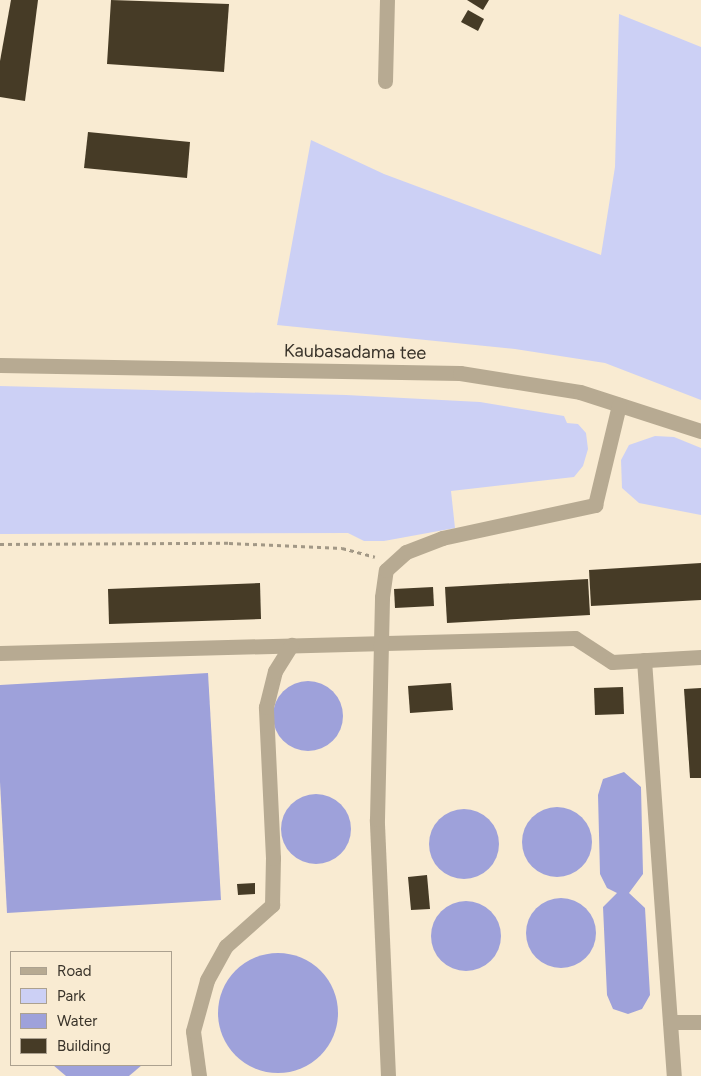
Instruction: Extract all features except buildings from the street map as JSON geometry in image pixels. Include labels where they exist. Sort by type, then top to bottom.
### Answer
[{"type":"street","points":[[385,81],[387,0]]},
{"type":"street","name":"Kaubasadama tee","points":[[0,365],[460,373],[580,392],[701,431]]},
{"type":"street","points":[[388,1076],[376,819],[382,597],[386,570],[406,552],[442,538],[595,506],[619,405]]},
{"type":"street","points":[[0,653],[575,638],[612,662],[701,657]]},
{"type":"street","points":[[199,1076],[193,1031],[207,980],[226,946],[272,905],[273,858],[266,707],[275,671],[291,645]]},
{"type":"street","points":[[644,660],[674,1076]]},
{"type":"street","points":[[670,1022],[701,1022]]},
{"type":"path","points":[[0,544],[219,543],[342,548],[395,562]]},
{"type":"green space","points":[[619,14],[701,47],[701,400],[605,363],[515,349],[277,325],[311,140],[384,174],[601,255],[615,167]]},
{"type":"green space","points":[[0,386],[346,395],[480,402],[564,416],[567,423],[578,424],[586,433],[588,449],[583,466],[574,477],[451,491],[455,528],[384,541],[364,541],[348,533],[0,534]]},
{"type":"green space","points":[[655,436],[674,437],[701,448],[701,515],[639,503],[622,488],[621,460],[629,445]]},
{"type":"water","points":[[208,673],[221,900],[7,913],[0,782],[0,685]]},
{"type":"water","points":[[308,681],[321,684],[333,691],[340,703],[343,716],[340,729],[333,741],[321,748],[308,751],[295,748],[283,741],[276,729],[273,716],[276,703],[283,691],[295,684]]},
{"type":"water","points":[[624,772],[641,787],[643,874],[629,893],[645,908],[650,995],[642,1009],[628,1014],[613,1009],[607,995],[603,907],[617,893],[607,888],[600,874],[598,795],[603,779]]},
{"type":"water","points":[[316,794],[329,797],[341,804],[348,816],[351,829],[348,842],[341,854],[329,861],[316,864],[303,861],[291,854],[284,842],[281,829],[284,816],[291,804],[303,797]]},
{"type":"water","points":[[557,807],[570,810],[582,817],[589,829],[592,842],[589,855],[582,867],[570,874],[557,877],[544,874],[532,867],[525,855],[522,842],[525,829],[532,817],[544,810]]},
{"type":"water","points":[[464,809],[477,812],[489,819],[496,831],[499,844],[496,857],[489,869],[477,876],[464,879],[451,876],[439,869],[432,857],[429,844],[432,831],[439,819],[451,812]]},
{"type":"water","points":[[561,898],[574,901],[586,908],[593,920],[596,933],[593,946],[586,958],[574,965],[561,968],[548,965],[536,958],[529,946],[526,933],[529,920],[536,908],[548,901]]},
{"type":"water","points":[[466,901],[479,904],[491,911],[498,923],[501,936],[498,949],[491,961],[479,968],[466,971],[453,968],[441,961],[434,949],[431,936],[434,923],[441,911],[453,904]]},
{"type":"water","points":[[278,953],[301,958],[311,963],[320,971],[328,980],[333,990],[338,1013],[333,1036],[328,1046],[320,1055],[311,1063],[301,1068],[278,1073],[255,1068],[245,1063],[236,1055],[228,1046],[223,1036],[218,1013],[223,990],[228,980],[236,971],[245,963],[255,958]]},
{"type":"water","points":[[54,1066],[141,1066],[129,1076],[66,1076]]}]
